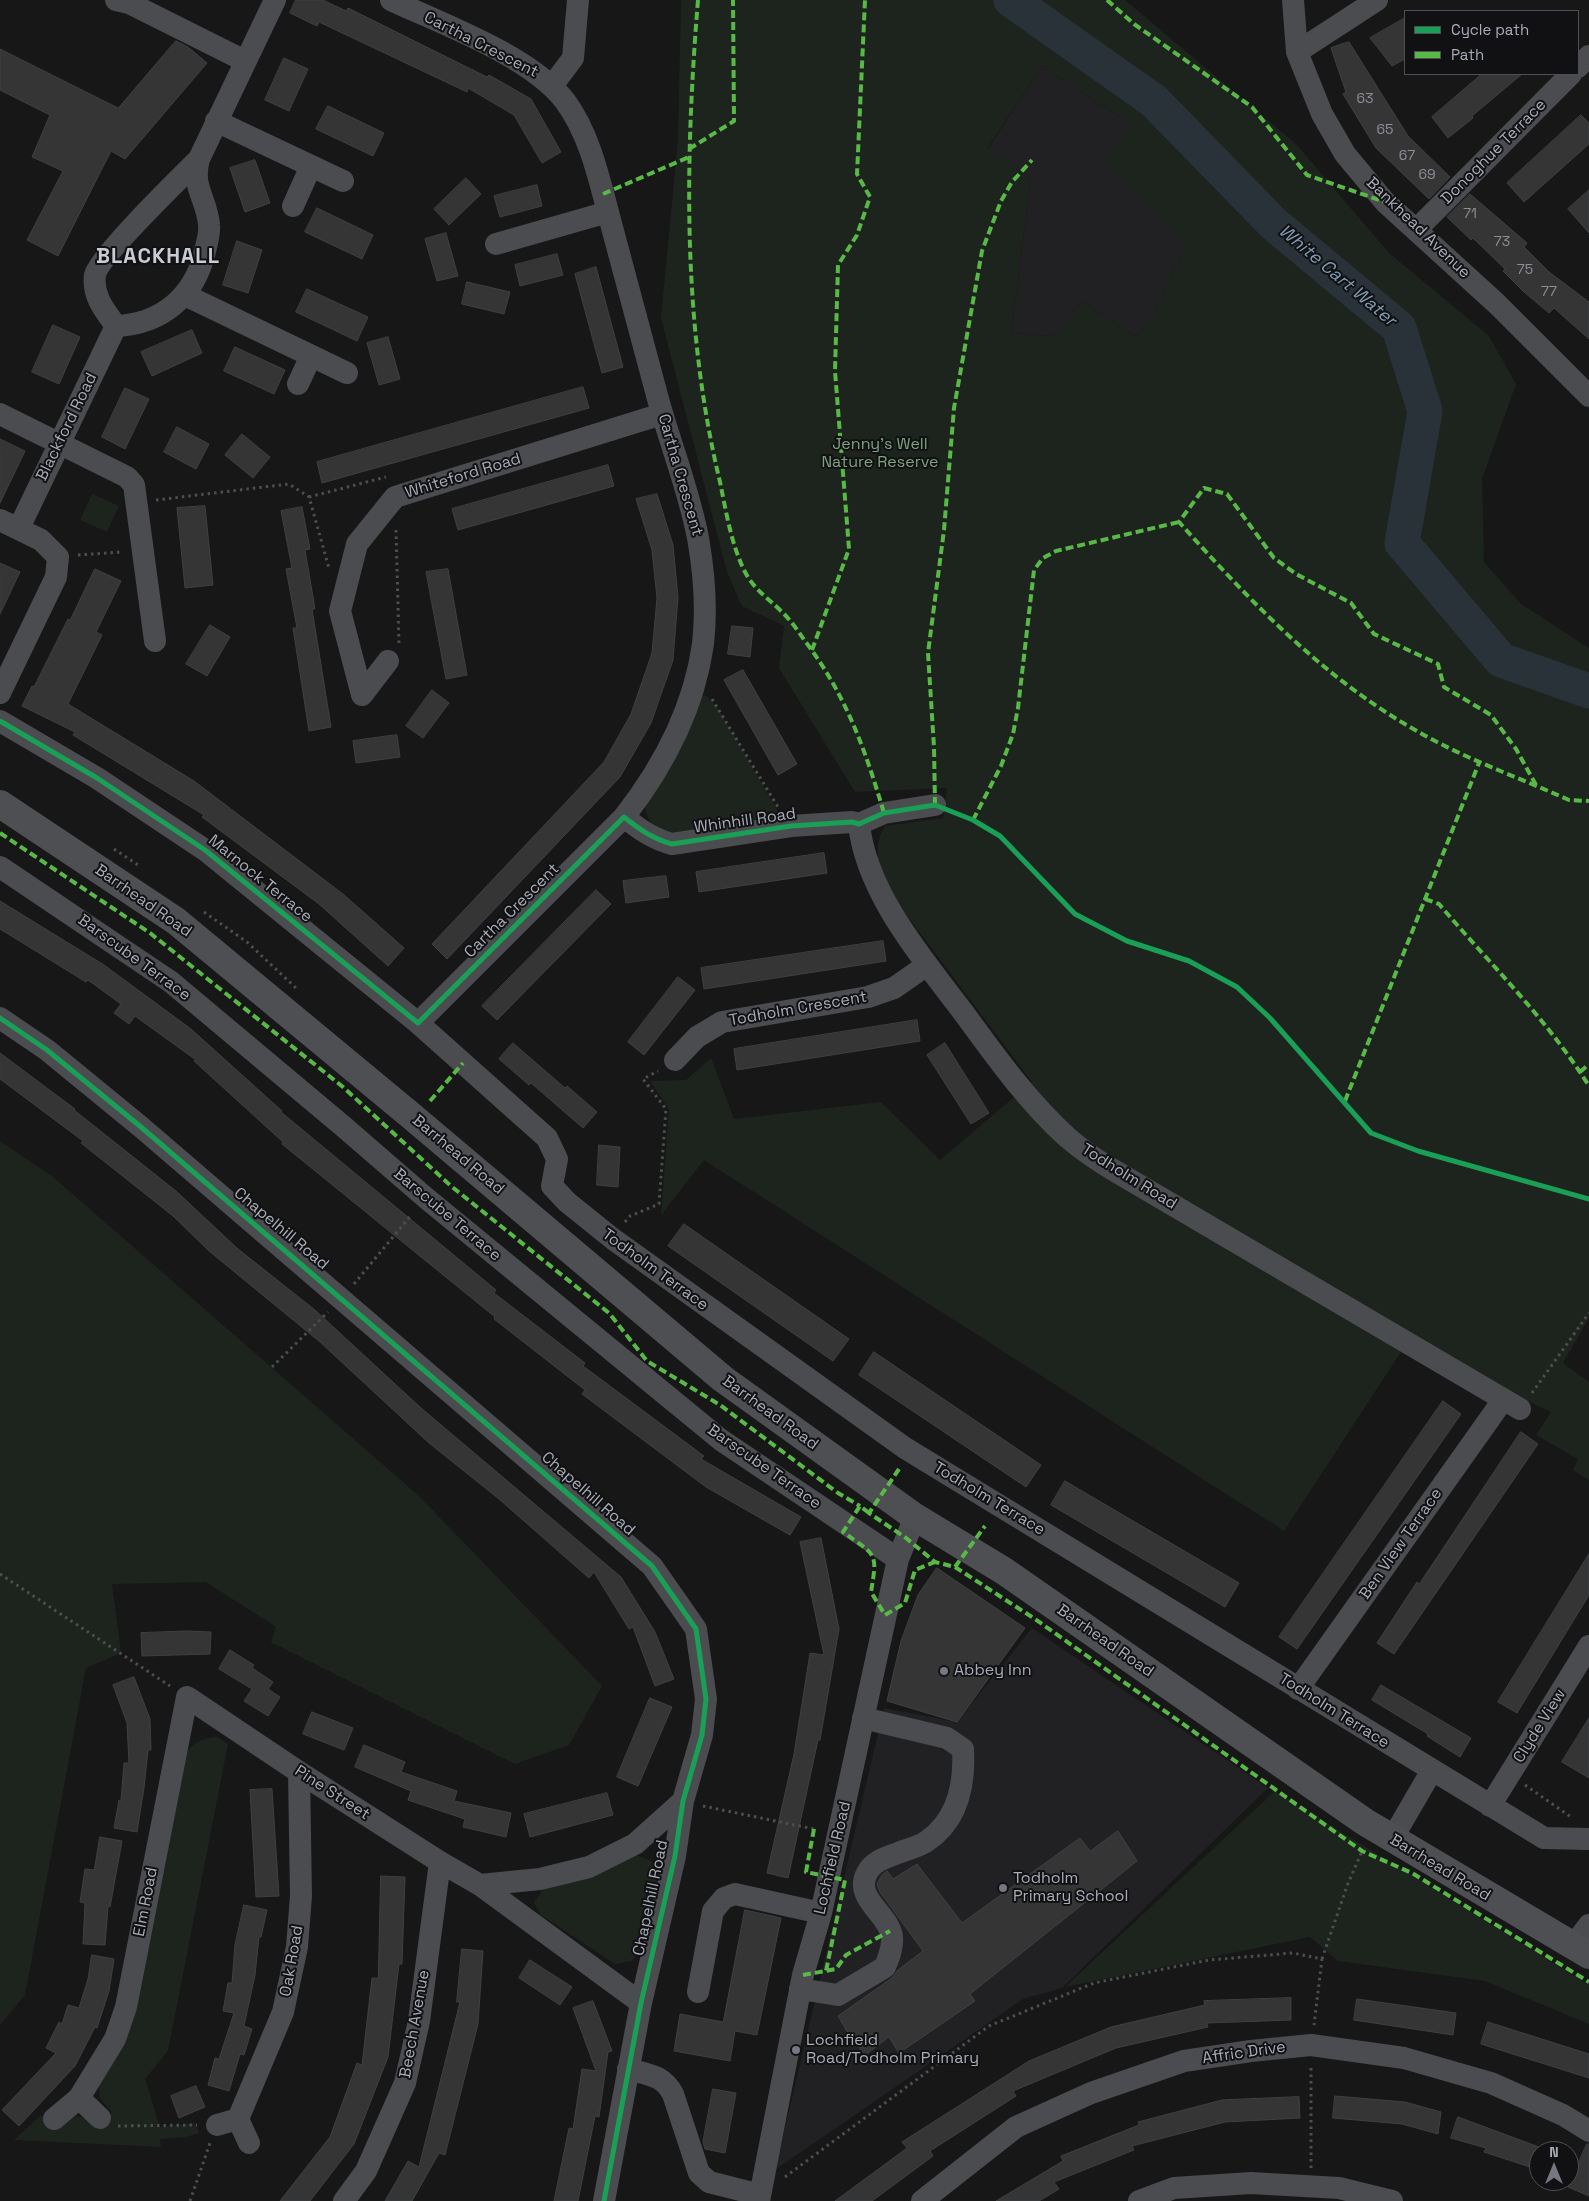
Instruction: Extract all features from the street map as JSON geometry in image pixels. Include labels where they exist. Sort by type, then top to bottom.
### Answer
[{"type":"main road","name":"Barrhead Road","points":[[0,804],[176,921],[417,1120],[723,1379],[915,1517],[1004,1571],[1392,1840],[1581,1951]]},
{"type":"street","points":[[116,0],[129,3],[245,62]]},
{"type":"street","points":[[199,159],[118,243],[97,269],[96,291],[101,306],[116,326],[131,326],[167,312],[184,295],[203,262],[209,226],[195,178],[199,159],[275,0]]},
{"type":"street","name":"Cartha Crescent","points":[[391,0],[513,59],[541,76],[564,100],[579,126],[608,212],[662,414],[693,513],[704,586],[703,642],[697,674],[689,703],[674,739],[656,773],[624,818],[418,1023]]},
{"type":"street","points":[[552,86],[573,58],[578,0]]},
{"type":"street","name":"Bankhead Avenue","points":[[1294,0],[1297,52],[1322,114],[1345,154],[1385,202],[1497,304],[1589,396]]},
{"type":"street","points":[[1297,52],[1377,0]]},
{"type":"street","points":[[1579,66],[1589,56]]},
{"type":"street","name":"Donoghue Terrace","points":[[1416,230],[1570,75]]},
{"type":"street","points":[[216,121],[343,181]]},
{"type":"street","points":[[293,206],[311,166]]},
{"type":"street","points":[[496,244],[608,212]]},
{"type":"street","points":[[184,295],[347,373]]},
{"type":"street","name":"Blackford Road","points":[[58,557],[41,540],[9,524],[59,442],[116,326]]},
{"type":"street","points":[[298,384],[311,356]]},
{"type":"street","points":[[0,414],[128,477],[134,485],[138,502],[156,641]]},
{"type":"street","name":"Whiteford Road","points":[[388,661],[362,695],[340,611],[357,544],[400,496],[662,414]]},
{"type":"street","points":[[0,693],[56,577],[58,557]]},
{"type":"street","name":"Marnock Terrace","points":[[0,721],[97,778],[205,850],[418,1023],[547,1138]]},
{"type":"street","name":"Whinhill Road","points":[[624,818],[644,833],[672,844],[791,826],[852,822],[859,824],[884,813],[935,805]]},
{"type":"street","name":"Todholm Road","points":[[859,824],[874,878],[895,916],[927,965],[1005,1068],[1044,1114],[1092,1157],[1511,1404]]},
{"type":"street","name":"Barscube Terrace","points":[[0,867],[171,982],[337,1120],[433,1204],[721,1440],[898,1559]]},
{"type":"street","name":"Todholm Crescent","points":[[675,1060],[697,1037],[722,1022],[868,997],[894,988],[927,965]]},
{"type":"street","name":"Chapelhill Road","points":[[0,1018],[47,1050],[148,1133],[652,1566],[696,1629],[706,1700],[702,1736],[683,1802],[675,1856],[641,2003],[604,2201]]},
{"type":"street","name":"Todholm Terrace","points":[[547,1138],[557,1159],[552,1186],[567,1202],[613,1239],[905,1448],[1431,1772],[1544,1838],[1589,1839]]},
{"type":"street","name":"Ben View Terrace","points":[[1298,1689],[1511,1404]]},
{"type":"street","name":"Lochfield Road","points":[[760,2198],[800,1989],[821,1913],[898,1559],[915,1517]]},
{"type":"street","name":"Clyde View","points":[[1490,1806],[1589,1646]]},
{"type":"street","name":"Pine Street","points":[[187,1697],[299,1772],[440,1862],[480,1885],[641,2003]]},
{"type":"street","name":"Elm Road","points":[[54,2118],[79,2098],[114,2039],[126,2007],[187,1697]]},
{"type":"street","points":[[800,1989],[838,1995],[886,1967],[891,1952],[892,1937],[888,1924],[875,1911],[865,1892],[866,1874],[874,1864],[926,1842],[942,1826],[959,1800],[964,1773],[963,1750],[947,1738],[863,1718]]},
{"type":"street","name":"Oak Road","points":[[227,2122],[283,2012],[297,1947],[301,1896],[299,1772]]},
{"type":"street","points":[[1392,1840],[1431,1772]]},
{"type":"street","points":[[480,1885],[540,1879],[589,1867],[635,1844],[683,1802]]},
{"type":"street","name":"Beech Avenue","points":[[344,2201],[366,2171],[405,2083],[419,2021],[440,1862]]},
{"type":"street","points":[[698,1992],[713,1911],[724,1898],[735,1894],[821,1913]]},
{"type":"street","points":[[1581,1951],[1589,1925]]},
{"type":"street","name":"Affric Drive","points":[[922,2201],[1016,2127],[1091,2093],[1184,2061],[1252,2051],[1311,2045],[1404,2058],[1491,2083],[1563,2115],[1589,2131]]},
{"type":"street","points":[[628,2069],[657,2077],[668,2084],[699,2173],[709,2182],[760,2198]]},
{"type":"street","points":[[79,2098],[100,2118]]},
{"type":"street","points":[[227,2122],[249,2143]]},
{"type":"street","points":[[1139,2201],[1174,2188],[1251,2184],[1339,2188],[1392,2201]]},
{"type":"path","points":[[309,497],[399,474],[399,643],[388,661]]},
{"type":"path","points":[[138,502],[288,484],[309,497],[330,573]]},
{"type":"path","points":[[58,557],[144,551]]},
{"type":"path","points":[[697,674],[791,826]]},
{"type":"path","points":[[613,1239],[630,1216],[659,1204],[666,1109],[643,1079],[675,1060]]},
{"type":"path","points":[[1511,1404],[1589,1314]]},
{"type":"path","points":[[0,1574],[187,1697]]},
{"type":"path","points":[[1510,1775],[1573,1818]]},
{"type":"path","points":[[683,1802],[814,1829]]},
{"type":"path","points":[[1311,2186],[1311,2045],[1322,1959],[1347,1886],[1362,1852]]},
{"type":"path","points":[[760,2198],[989,2026],[1103,1981],[1209,1960],[1293,1952],[1322,1959]]},
{"type":"path","points":[[100,2118],[107,2127],[227,2122],[190,2201]]},
{"type":"shaded area","points":[[1042,66],[1132,125],[1105,161],[1186,247],[1150,320],[1136,337],[1082,302],[1053,336],[1011,333],[1031,178],[987,150]]},
{"type":"shaded area","name":"Todholm Primary School","points":[[1032,1628],[1268,1788],[1062,1988],[1023,1999],[775,2170],[884,1708],[957,1722]]},
{"type":"green space","name":"Jenny's Well Nature Reserve","points":[[681,0],[1125,0],[1296,144],[1389,253],[1489,336],[1516,384],[1482,479],[1484,562],[1521,604],[1589,648],[1589,1318],[1563,1363],[1589,1382],[1589,1480],[1573,1470],[1578,1459],[1536,1435],[1551,1412],[1521,1398],[1412,1335],[1284,1531],[704,1160],[661,1215],[669,1109],[650,1081],[686,1080],[711,1058],[734,1119],[881,1102],[940,1160],[1032,1082],[887,889],[881,873],[878,849],[885,826],[943,818],[947,788],[855,792],[779,668],[784,626],[742,606],[727,572],[661,318],[678,139]],"holes":[[[1042,66],[1132,125],[1104,161],[1186,247],[1150,320],[1136,337],[1082,302],[1053,336],[1011,333],[1031,178],[987,149]]]},
{"type":"green space","points":[[92,494],[119,506],[107,532],[80,520]]},
{"type":"green space","points":[[701,695],[707,696],[719,710],[781,817],[670,833],[656,828],[650,821],[645,807]]},
{"type":"green space","points":[[0,1141],[53,1177],[419,1496],[602,1686],[569,1745],[515,1764],[271,1642],[276,1627],[206,1582],[112,1584],[121,1653],[86,1668],[25,1995],[0,2025]]},
{"type":"green space","points":[[217,1737],[228,1744],[168,2051],[145,2079],[160,2127],[195,2123],[199,2133],[186,2137],[160,2139],[161,2147],[14,2140],[41,2115],[54,2129],[66,2120],[76,2117],[86,2118],[99,2126],[112,2113],[100,2098],[99,2087],[185,1753],[199,1741]]},
{"type":"green space","points":[[1275,1791],[1589,1985],[1589,2024],[1485,1981],[1338,1961],[1310,1937],[1065,1987]]},
{"type":"green space","points":[[635,1855],[652,1861],[658,1876],[644,1945],[632,1961],[615,1964],[541,1915],[534,1903],[543,1889]]},
{"type":"building","points":[[296,0],[323,0],[346,11],[348,8],[487,77],[489,75],[531,99],[561,152],[542,163],[514,115],[468,88],[467,92],[319,22],[317,26],[290,13]]},
{"type":"building","points":[[1404,19],[1404,60],[1392,66],[1370,38]]},
{"type":"building","points":[[176,41],[188,47],[207,63],[125,159],[111,151],[58,256],[27,240],[63,171],[32,157],[50,115],[0,90],[0,49],[118,108]]},
{"type":"building","points":[[1349,42],[1408,136],[1450,177],[1429,199],[1376,148],[1343,94],[1346,92],[1331,48]]},
{"type":"building","points":[[284,58],[308,69],[289,111],[265,100]]},
{"type":"building","points":[[1481,75],[1521,75],[1448,138],[1432,117]]},
{"type":"building","points":[[328,106],[384,133],[373,156],[316,129]]},
{"type":"building","points":[[1581,115],[1589,123],[1589,144],[1524,202],[1507,183]]},
{"type":"building","points":[[255,160],[270,203],[245,212],[230,168]]},
{"type":"building","points":[[466,178],[481,194],[449,225],[434,209]]},
{"type":"building","points":[[537,185],[542,206],[500,217],[494,196]]},
{"type":"building","points":[[1589,190],[1589,233],[1568,209]]},
{"type":"building","points":[[1470,194],[1527,243],[1524,247],[1549,272],[1589,302],[1589,339],[1554,308],[1549,313],[1524,292],[1503,271],[1505,269],[1473,238],[1471,240],[1447,217]]},
{"type":"building","points":[[317,208],[373,235],[362,259],[305,232]]},
{"type":"building","points":[[446,233],[458,276],[437,281],[425,239]]},
{"type":"building","points":[[237,241],[262,250],[248,293],[223,285]]},
{"type":"building","points":[[557,254],[563,275],[520,286],[515,265]]},
{"type":"building","points":[[596,267],[623,367],[602,373],[575,274]]},
{"type":"building","points":[[467,282],[510,292],[504,314],[462,304]]},
{"type":"building","points":[[307,289],[368,317],[357,341],[296,312]]},
{"type":"building","points":[[53,325],[80,337],[59,384],[32,372]]},
{"type":"building","points":[[192,330],[202,353],[152,376],[141,352]]},
{"type":"building","points":[[388,337],[400,379],[379,385],[367,343]]},
{"type":"building","points":[[235,347],[285,370],[274,394],[224,371]]},
{"type":"building","points":[[583,387],[589,408],[322,483],[317,462]]},
{"type":"building","points":[[125,388],[149,399],[125,449],[102,437]]},
{"type":"building","points":[[177,427],[209,444],[196,469],[164,452]]},
{"type":"building","points":[[242,434],[270,457],[253,478],[225,455]]},
{"type":"building","points":[[0,439],[25,451],[0,503]]},
{"type":"building","points":[[608,465],[614,486],[458,530],[452,509]]},
{"type":"building","points":[[657,494],[673,545],[678,597],[673,660],[651,723],[620,777],[447,959],[432,944],[604,762],[631,714],[652,653],[657,598],[652,550],[636,499]]},
{"type":"building","points":[[205,506],[213,585],[185,588],[177,508]]},
{"type":"building","points":[[302,507],[310,549],[305,550],[315,609],[312,609],[331,727],[309,731],[293,628],[297,628],[286,569],[292,568],[281,511]]},
{"type":"building","points":[[0,563],[20,572],[0,614]]},
{"type":"building","points":[[95,569],[121,581],[96,632],[102,635],[68,704],[194,781],[343,894],[404,948],[388,966],[319,904],[202,817],[204,815],[73,735],[75,732],[22,706],[32,686],[34,687],[68,619],[70,620]]},
{"type":"building","points":[[448,569],[467,675],[446,679],[426,572]]},
{"type":"building","points":[[210,625],[230,637],[207,676],[186,664]]},
{"type":"building","points":[[732,626],[753,628],[750,657],[728,654]]},
{"type":"building","points":[[743,670],[797,764],[778,775],[724,680]]},
{"type":"building","points":[[432,690],[449,703],[423,738],[406,726]]},
{"type":"building","points":[[397,735],[400,757],[356,763],[353,741]]},
{"type":"building","points":[[824,853],[827,873],[699,892],[696,872]]},
{"type":"building","points":[[666,876],[669,897],[626,903],[623,881]]},
{"type":"building","points":[[596,890],[611,904],[497,1020],[482,1006]]},
{"type":"building","points":[[0,901],[104,965],[191,1029],[281,1112],[496,1290],[494,1293],[585,1363],[583,1366],[704,1456],[701,1459],[801,1517],[790,1535],[706,1487],[582,1394],[585,1390],[494,1319],[495,1317],[282,1144],[283,1142],[194,1061],[196,1060],[135,1016],[129,1024],[114,1013],[121,1004],[88,980],[86,982],[0,929]]},
{"type":"building","points":[[883,941],[886,961],[704,989],[701,968]]},
{"type":"building","points":[[678,977],[695,990],[644,1055],[628,1042]]},
{"type":"building","points":[[917,1020],[920,1041],[737,1070],[734,1049]]},
{"type":"building","points":[[513,1043],[565,1088],[567,1086],[597,1112],[583,1128],[531,1083],[529,1085],[499,1059]]},
{"type":"building","points":[[945,1043],[989,1113],[971,1124],[927,1055]]},
{"type":"building","points":[[0,1053],[75,1109],[176,1191],[238,1249],[315,1310],[421,1408],[621,1577],[655,1632],[674,1679],[655,1686],[633,1627],[629,1629],[594,1572],[589,1578],[499,1499],[429,1443],[320,1342],[209,1251],[173,1216],[81,1143],[83,1141],[0,1079]]},
{"type":"building","points":[[599,1145],[620,1147],[618,1187],[597,1185]]},
{"type":"building","points":[[684,1224],[849,1339],[833,1361],[668,1246]]},
{"type":"building","points":[[874,1352],[1041,1465],[1026,1487],[859,1375]]},
{"type":"building","points":[[1443,1401],[1461,1414],[1297,1649],[1279,1637]]},
{"type":"building","points":[[1521,1432],[1538,1444],[1394,1654],[1377,1643]]},
{"type":"building","points":[[1065,1481],[1239,1583],[1225,1607],[1051,1505]]},
{"type":"building","points":[[821,1538],[839,1629],[820,1740],[818,1740],[788,1878],[767,1873],[794,1754],[810,1653],[824,1655],[800,1542]]},
{"type":"building","points":[[1589,1554],[1589,1595],[1517,1713],[1498,1702]]},
{"type":"building","name":"Abbey Inn","points":[[937,1568],[1025,1628],[957,1722],[887,1701],[901,1641],[918,1595]]},
{"type":"building","points":[[211,1632],[210,1654],[142,1656],[141,1633]]},
{"type":"building","points":[[230,1650],[254,1665],[252,1668],[273,1682],[268,1689],[280,1697],[268,1716],[244,1701],[252,1689],[219,1669]]},
{"type":"building","points":[[134,1677],[150,1719],[151,1750],[148,1750],[137,1832],[114,1828],[119,1800],[121,1801],[124,1763],[129,1763],[127,1723],[113,1685]]},
{"type":"building","points":[[1381,1685],[1471,1738],[1460,1757],[1427,1736],[1428,1734],[1372,1700]]},
{"type":"building","points":[[650,1698],[672,1707],[638,1786],[617,1777]]},
{"type":"building","points":[[312,1712],[353,1728],[344,1750],[303,1734]]},
{"type":"building","points":[[1589,1718],[1589,1778],[1562,1762]]},
{"type":"building","points":[[364,1745],[405,1762],[401,1772],[457,1791],[454,1801],[511,1813],[506,1837],[463,1827],[465,1819],[408,1800],[411,1791],[355,1767]]},
{"type":"building","points":[[272,1789],[279,1896],[256,1897],[250,1790]]},
{"type":"building","points":[[607,1793],[613,1815],[530,1837],[524,1814]]},
{"type":"building","points":[[1118,1831],[1137,1861],[970,1994],[975,2001],[899,2053],[889,2037],[865,2055],[838,2016],[892,1978],[898,1970],[923,1951],[880,1892],[877,1884],[882,1875],[887,1871],[893,1879],[917,1864],[962,1923],[1080,1838],[1090,1851]]},
{"type":"building","points":[[100,1837],[122,1841],[110,1907],[108,1906],[105,1945],[83,1944],[85,1903],[80,1902],[85,1869],[94,1870]]},
{"type":"building","points":[[381,1876],[405,1877],[402,1964],[399,1964],[388,2057],[354,2144],[310,2201],[280,2201],[330,2137],[357,2063],[362,2065],[372,1978],[378,1978]]},
{"type":"building","points":[[244,1905],[267,1910],[261,1937],[259,1937],[255,1975],[244,2026],[252,2029],[244,2055],[240,2054],[229,2091],[208,2085],[215,2058],[219,2059],[234,2013],[223,2011],[228,1983],[232,1983],[235,1945]]},
{"type":"building","points":[[745,1910],[781,1918],[757,2035],[735,2031],[730,2061],[674,2051],[680,2014],[723,2022]]},
{"type":"building","points":[[462,1949],[483,1951],[478,2024],[445,2155],[439,2153],[412,2201],[385,2201],[408,2161],[419,2167],[460,2002],[457,2002]]},
{"type":"building","points":[[92,1955],[114,1959],[109,1991],[97,2028],[95,2027],[75,2066],[19,2126],[2,2110],[56,2053],[46,2048],[59,2022],[62,2024],[68,2005],[79,2008],[88,1979]]},
{"type":"building","points":[[530,1960],[572,1987],[560,2005],[519,1978]]},
{"type":"building","points":[[1291,1998],[1291,2020],[1207,2023],[1208,2027],[1116,2048],[1013,2091],[1016,2096],[930,2151],[933,2156],[872,2201],[835,2201],[907,2148],[902,2142],[1029,2061],[1111,2027],[1205,2005],[1204,2001]]},
{"type":"building","points":[[1357,1999],[1456,2013],[1453,2035],[1354,2020]]},
{"type":"building","points":[[593,2001],[612,2051],[608,2052],[599,2117],[595,2116],[578,2201],[554,2201],[569,2128],[573,2129],[582,2069],[596,2071],[573,2008]]},
{"type":"building","points":[[1488,2022],[1589,2054],[1589,2078],[1481,2044]]},
{"type":"building","points":[[196,2086],[205,2107],[179,2118],[171,2096]]},
{"type":"building","points":[[713,2089],[736,2093],[725,2153],[705,2149],[703,2142]]},
{"type":"building","points":[[1335,2096],[1405,2102],[1441,2112],[1438,2134],[1402,2124],[1333,2118]]},
{"type":"building","points":[[1299,2097],[1300,2118],[1225,2122],[1132,2146],[1134,2150],[1054,2182],[1059,2189],[1039,2201],[996,2201],[1063,2161],[1061,2156],[1139,2125],[1138,2122],[1222,2100]]},
{"type":"building","points":[[1458,2117],[1529,2143],[1529,2167],[1484,2152],[1486,2148],[1451,2138]]},
{"type":"building","points":[[1587,2144],[1589,2144],[1589,2196],[1577,2191],[1579,2191],[1579,2162]]},
{"type":"waterway","name":"White Cart Water","points":[[1011,0],[1154,101],[1274,224],[1399,328],[1425,411],[1402,543],[1501,660],[1589,691]]},
{"type":"marked path","points":[[698,0],[689,181],[693,303],[708,423],[729,527],[739,560],[748,577],[756,588],[791,621],[819,661],[843,702],[853,723],[884,813]]},
{"type":"marked path","points":[[689,149],[734,121],[733,0]]},
{"type":"marked path","points":[[812,650],[849,549],[835,371],[838,265],[857,235],[870,197],[857,174],[865,0]]},
{"type":"marked path","points":[[1107,0],[1134,24],[1252,107],[1307,175],[1385,202]]},
{"type":"marked path","points":[[603,194],[689,157]]},
{"type":"marked path","points":[[935,805],[934,747],[928,653],[944,530],[954,408],[982,251],[1001,201],[1012,182],[1032,160]]},
{"type":"marked path","points":[[1536,785],[1516,749],[1491,715],[1444,687],[1438,664],[1374,634],[1351,603],[1296,574],[1274,558],[1227,494],[1204,488],[1179,522],[1261,609],[1319,663],[1383,710],[1435,741],[1569,800],[1589,801]]},
{"type":"marked path","points":[[973,820],[1001,766],[1013,734],[1018,708],[1034,570],[1043,558],[1056,551],[1179,522]]},
{"type":"marked path","points":[[1345,1101],[1479,763]]},
{"type":"marked path","points":[[0,833],[150,933],[343,1087],[451,1186],[609,1313],[647,1361],[720,1405],[838,1493],[860,1506]]},
{"type":"marked path","points":[[1425,899],[1439,904],[1517,992],[1573,1061],[1589,1086]]},
{"type":"marked path","points":[[430,1101],[463,1063]]},
{"type":"marked path","points":[[1580,1072],[1589,1064]]},
{"type":"marked path","points":[[899,1469],[869,1513],[906,1538],[935,1562],[955,1567],[985,1526]]},
{"type":"marked path","points":[[869,1513],[860,1506],[843,1532],[872,1556],[874,1569],[871,1592],[885,1615],[905,1603],[915,1570],[935,1562]]},
{"type":"marked path","points":[[955,1567],[1035,1619],[1362,1851],[1412,1873],[1589,1982]]},
{"type":"marked path","points":[[814,1829],[806,1872],[845,1880],[826,1971]]},
{"type":"marked path","points":[[803,1975],[836,1969],[846,1955],[890,1931]]},
{"type":"cycle path","points":[[0,721],[97,778],[205,850],[418,1023],[624,817],[646,833],[672,844],[791,826],[852,822],[859,824],[884,813],[935,805],[973,820],[1000,836],[1075,914],[1127,941],[1189,961],[1237,987],[1270,1018],[1371,1133],[1418,1151],[1589,1199]]},
{"type":"cycle path","points":[[0,1018],[47,1050],[141,1127],[652,1566],[696,1629],[706,1699],[702,1735],[683,1801],[675,1856],[641,2003],[604,2201]]},
{"type":"place","name":"Abbey Inn","points":[[944,1671]]},
{"type":"place","name":"Todholm Primary School","points":[[1003,1888]]},
{"type":"place","name":"Lochfield Road/Todholm Primary","points":[[796,2050]]},
{"type":"district","name":"BLACKHALL","points":[[158,257]]}]
